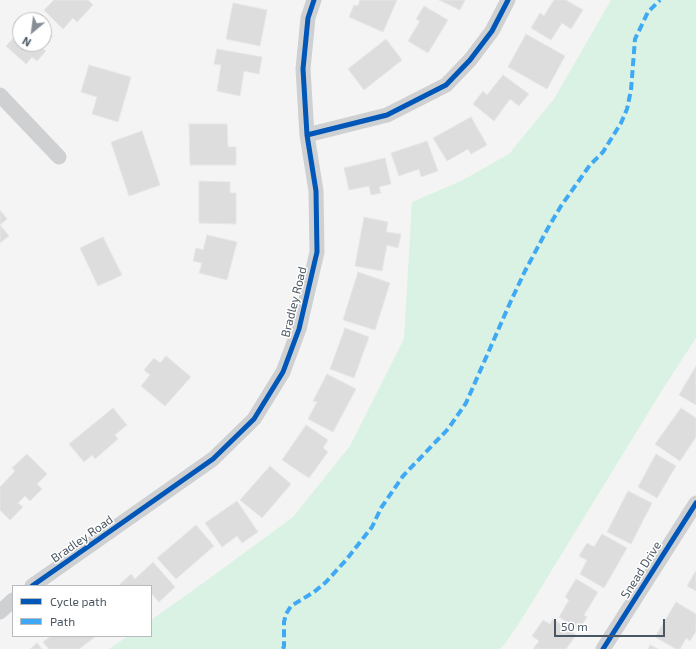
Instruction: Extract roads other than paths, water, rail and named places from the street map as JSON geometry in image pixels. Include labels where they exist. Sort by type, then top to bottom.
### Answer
[{"type":"street","name":"Bradley Road","points":[[33,585],[213,459],[254,419],[283,372],[300,329],[317,252],[316,191],[307,135],[304,69],[308,18],[314,0]]},
{"type":"street","points":[[307,135],[387,114],[446,85],[470,60],[492,31],[508,0]]},
{"type":"street","points":[[0,95],[59,157]]},
{"type":"street","name":"Snead Drive","points":[[603,649],[696,502]]},
{"type":"street","points":[[0,612],[12,601]]}]
